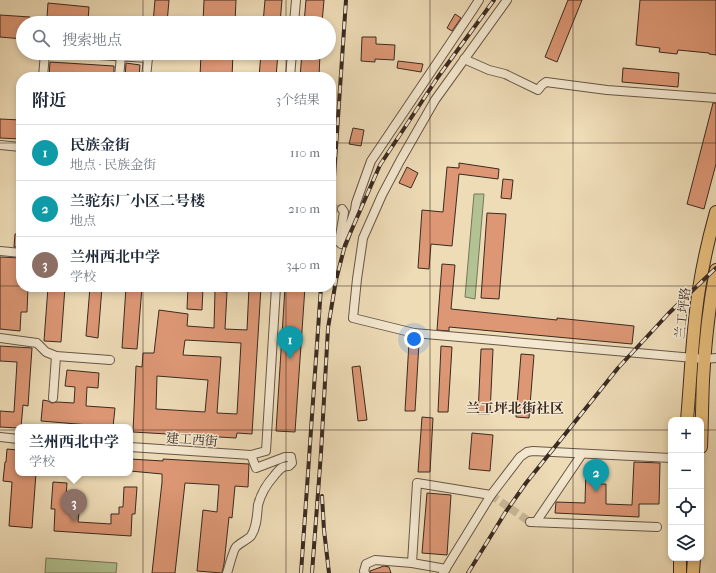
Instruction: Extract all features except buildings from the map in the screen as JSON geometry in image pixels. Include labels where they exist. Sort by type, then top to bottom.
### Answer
[{"type":"highway","name":"兰工坪路","points":[[687,417],[693,333],[699,290],[707,247],[716,212]]},
{"type":"highway","name":"兰工坪路","points":[[704,418],[710,359],[707,334],[716,270]]},
{"type":"highway","points":[[680,561],[680,573]]},
{"type":"highway","points":[[693,573],[694,561]]},
{"type":"street","points":[[295,16],[296,0]]},
{"type":"street","points":[[342,209],[344,212],[339,242],[341,244],[343,244],[371,161],[479,0]]},
{"type":"street","points":[[507,0],[435,100],[382,195],[363,238],[353,318],[414,333],[710,359]]},
{"type":"street","points":[[464,59],[489,70],[505,74],[538,90],[546,82],[607,90],[716,98]]},
{"type":"street","points":[[43,72],[44,60]]},
{"type":"street","points":[[119,72],[121,60]]},
{"type":"street","points":[[147,72],[148,60]]},
{"type":"street","points":[[290,72],[291,60]]},
{"type":"street","points":[[0,145],[16,146]]},
{"type":"street","points":[[0,251],[16,253]]},
{"type":"street","points":[[227,573],[234,548],[251,536],[256,521],[260,498],[267,483],[284,466],[289,466],[292,464],[291,457],[285,457],[256,468],[251,455],[266,450],[276,292]]},
{"type":"street","points":[[0,338],[37,342],[46,352],[56,356],[110,360]]},
{"type":"street","points":[[53,398],[56,356]]},
{"type":"street","points":[[0,437],[15,439]]},
{"type":"street","name":"建工西街","points":[[133,447],[251,455]]},
{"type":"street","points":[[364,573],[366,564],[375,560],[412,563],[444,571],[491,495],[520,456],[527,452],[533,451],[668,458]]},
{"type":"street","points":[[582,454],[533,522],[657,527]]},
{"type":"street","points":[[412,563],[417,483],[491,495]]},
{"type":"green space","points":[[474,194],[484,194],[475,299],[465,297]]},
{"type":"green space","points":[[46,558],[117,563],[116,573],[45,573]]},
{"type":"tunnel","points":[[336,208],[342,209]]},
{"type":"tunnel","points":[[491,495],[530,522]]},
{"type":"railway","points":[[336,147],[346,0]]},
{"type":"railway","points":[[336,280],[345,245],[380,165],[438,77],[494,0]]},
{"type":"railway","points":[[468,573],[505,513],[526,483],[618,368],[669,313],[716,268]]},
{"type":"railway","points":[[301,573],[321,292]]},
{"type":"railway","points":[[312,573],[328,328],[334,292]]},
{"type":"railway","points":[[322,496],[329,573]]},
{"type":"place","name":"民族金街","points":[[290,359]]},
{"type":"place","name":"兰驼东厂小区二号楼","points":[[596,492]]},
{"type":"place","name":"兰州西北中学","points":[[74,522]]},
{"type":"district","name":"兰工坪北街社区","points":[[515,408]]}]
